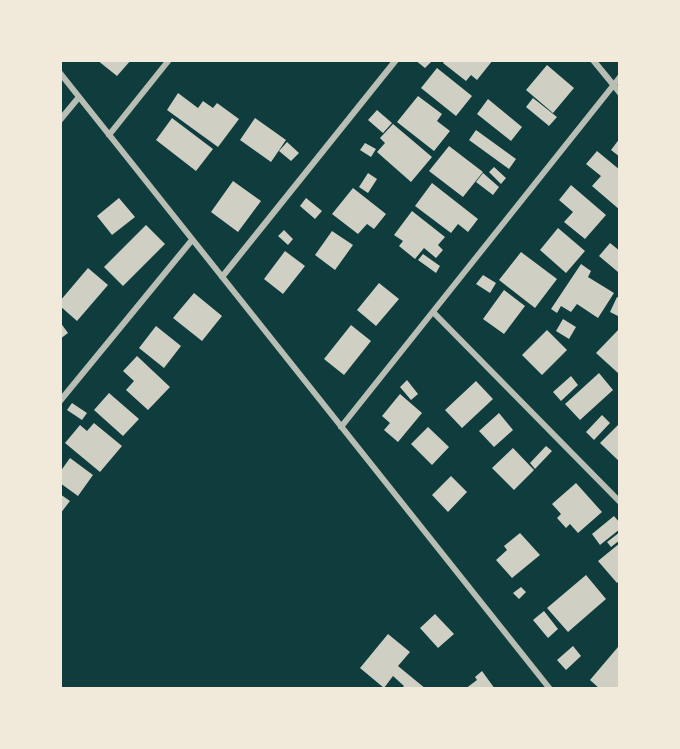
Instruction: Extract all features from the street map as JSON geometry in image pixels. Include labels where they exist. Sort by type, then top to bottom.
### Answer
[{"type":"street","points":[[110,135],[169,60]]},
{"type":"street","points":[[222,277],[396,60]]},
{"type":"street","points":[[593,60],[620,93]]},
{"type":"street","points":[[60,73],[550,689]]},
{"type":"street","points":[[341,427],[620,77]]},
{"type":"street","points":[[60,120],[79,97]]},
{"type":"street","points":[[60,401],[192,240]]},
{"type":"street","points":[[433,312],[620,502]]},
{"type":"building","points":[[97,60],[131,60],[117,76]]},
{"type":"building","points":[[415,60],[429,60],[431,62],[425,68]]},
{"type":"building","points":[[445,60],[493,60],[477,80],[471,75],[466,81],[443,63]]},
{"type":"building","points":[[547,65],[574,88],[553,113],[526,90]]},
{"type":"building","points":[[437,68],[472,96],[456,116],[421,88]]},
{"type":"building","points":[[178,93],[198,108],[203,101],[213,108],[217,103],[239,119],[218,147],[167,110]]},
{"type":"building","points":[[418,96],[442,114],[437,121],[450,131],[434,151],[397,122]]},
{"type":"building","points":[[533,98],[557,117],[549,126],[526,107]]},
{"type":"building","points":[[488,99],[522,127],[511,141],[477,114]]},
{"type":"building","points":[[377,110],[392,123],[383,133],[368,120]]},
{"type":"building","points":[[172,118],[213,149],[196,171],[156,140]]},
{"type":"building","points":[[255,118],[286,140],[271,162],[240,140]]},
{"type":"building","points":[[393,124],[432,157],[411,182],[377,152],[385,143],[380,138]]},
{"type":"building","points":[[476,130],[516,159],[509,169],[469,140]]},
{"type":"building","points":[[620,138],[620,157],[611,150]]},
{"type":"building","points":[[287,142],[299,153],[291,161],[279,151]]},
{"type":"building","points":[[365,143],[376,149],[371,157],[360,150]]},
{"type":"building","points":[[449,146],[483,172],[463,197],[429,171]]},
{"type":"building","points":[[597,151],[620,170],[620,210],[592,186],[601,176],[586,164]]},
{"type":"building","points":[[494,167],[506,178],[501,184],[489,172]]},
{"type":"building","points":[[368,173],[377,179],[368,193],[359,187]]},
{"type":"building","points":[[483,173],[499,187],[493,195],[476,182]]},
{"type":"building","points":[[233,181],[261,201],[238,232],[211,212]]},
{"type":"building","points":[[432,183],[478,219],[468,232],[458,224],[451,233],[415,206]]},
{"type":"building","points":[[571,185],[606,215],[585,239],[564,222],[573,212],[559,200]]},
{"type":"building","points":[[353,188],[386,214],[374,229],[367,224],[358,234],[332,214]]},
{"type":"building","points":[[119,198],[135,217],[112,235],[97,216]]},
{"type":"building","points":[[306,198],[322,211],[315,219],[300,206]]},
{"type":"building","points":[[412,211],[445,237],[438,245],[443,250],[436,258],[424,248],[415,259],[399,246],[403,241],[394,235]]},
{"type":"building","points":[[146,225],[165,244],[123,286],[104,267]]},
{"type":"building","points":[[558,228],[585,251],[566,273],[540,250]]},
{"type":"building","points":[[284,230],[293,239],[288,245],[278,236]]},
{"type":"building","points":[[332,231],[353,245],[335,270],[315,255]]},
{"type":"building","points":[[610,243],[620,251],[618,272],[599,256]]},
{"type":"building","points":[[285,251],[305,266],[283,294],[264,279]]},
{"type":"building","points":[[521,252],[557,279],[535,308],[499,280]]},
{"type":"building","points":[[423,254],[440,266],[436,273],[418,260]]},
{"type":"building","points":[[581,264],[591,271],[588,277],[614,293],[598,318],[577,304],[571,312],[561,306],[557,313],[551,309]]},
{"type":"building","points":[[88,268],[108,285],[77,321],[60,306],[60,301]]},
{"type":"building","points":[[483,275],[496,283],[490,293],[476,284]]},
{"type":"building","points":[[379,283],[399,299],[376,326],[357,310]]},
{"type":"building","points":[[504,290],[525,306],[504,334],[483,319]]},
{"type":"building","points":[[194,293],[222,316],[202,341],[173,318]]},
{"type":"building","points":[[617,297],[620,298],[620,317],[610,312]]},
{"type":"building","points":[[563,319],[576,327],[569,339],[556,331]]},
{"type":"building","points":[[60,322],[68,333],[60,339]]},
{"type":"building","points":[[351,325],[371,341],[344,375],[324,359]]},
{"type":"building","points":[[156,326],[181,346],[164,368],[139,348]]},
{"type":"building","points":[[620,328],[620,372],[618,373],[596,353]]},
{"type":"building","points":[[547,330],[567,350],[542,375],[522,355]]},
{"type":"building","points":[[137,356],[170,387],[148,410],[126,390],[134,381],[123,371]]},
{"type":"building","points":[[599,373],[613,390],[580,420],[565,404]]},
{"type":"building","points":[[571,376],[578,385],[561,401],[553,392]]},
{"type":"building","points":[[407,380],[418,394],[411,400],[400,387]]},
{"type":"building","points":[[476,381],[493,399],[462,428],[445,410]]},
{"type":"building","points":[[109,393],[139,419],[123,436],[94,410]]},
{"type":"building","points":[[400,394],[422,413],[398,442],[384,430],[390,423],[382,416]]},
{"type":"building","points":[[72,403],[87,413],[82,420],[67,410]]},
{"type":"building","points":[[499,413],[513,430],[494,447],[479,431]]},
{"type":"building","points":[[602,415],[610,423],[594,440],[586,432]]},
{"type":"building","points":[[94,423],[122,446],[100,472],[65,443],[80,425],[87,431]]},
{"type":"building","points":[[620,423],[620,462],[600,443]]},
{"type":"building","points":[[428,427],[449,447],[432,465],[411,444]]},
{"type":"building","points":[[546,446],[552,451],[535,469],[530,463]]},
{"type":"building","points":[[513,448],[534,470],[514,490],[492,468]]},
{"type":"building","points":[[70,458],[93,475],[78,496],[60,483],[60,472]]},
{"type":"building","points":[[451,476],[467,492],[448,512],[432,495]]},
{"type":"building","points":[[576,483],[602,512],[578,533],[570,524],[566,528],[557,518],[561,514],[552,504]]},
{"type":"building","points":[[60,494],[70,501],[60,514]]},
{"type":"building","points":[[614,516],[620,523],[620,529],[600,545],[592,534]]},
{"type":"building","points":[[620,532],[620,540],[611,547],[607,542]]},
{"type":"building","points":[[520,533],[540,555],[512,578],[496,560],[507,550],[504,546]]},
{"type":"building","points":[[620,543],[620,580],[617,583],[598,561]]},
{"type":"building","points":[[586,575],[606,599],[568,632],[547,608]]},
{"type":"building","points":[[521,587],[526,592],[519,599],[513,593]]},
{"type":"building","points":[[544,611],[558,629],[548,638],[533,620]]},
{"type":"building","points":[[435,614],[454,634],[438,648],[420,628]]},
{"type":"building","points":[[388,634],[410,652],[398,666],[426,689],[401,689],[404,686],[393,676],[384,688],[360,668]]},
{"type":"building","points":[[573,646],[581,656],[566,670],[557,660]]},
{"type":"building","points":[[618,647],[620,650],[620,689],[600,689],[590,680]]},
{"type":"building","points":[[482,671],[495,689],[465,689],[477,680],[475,677]]}]
